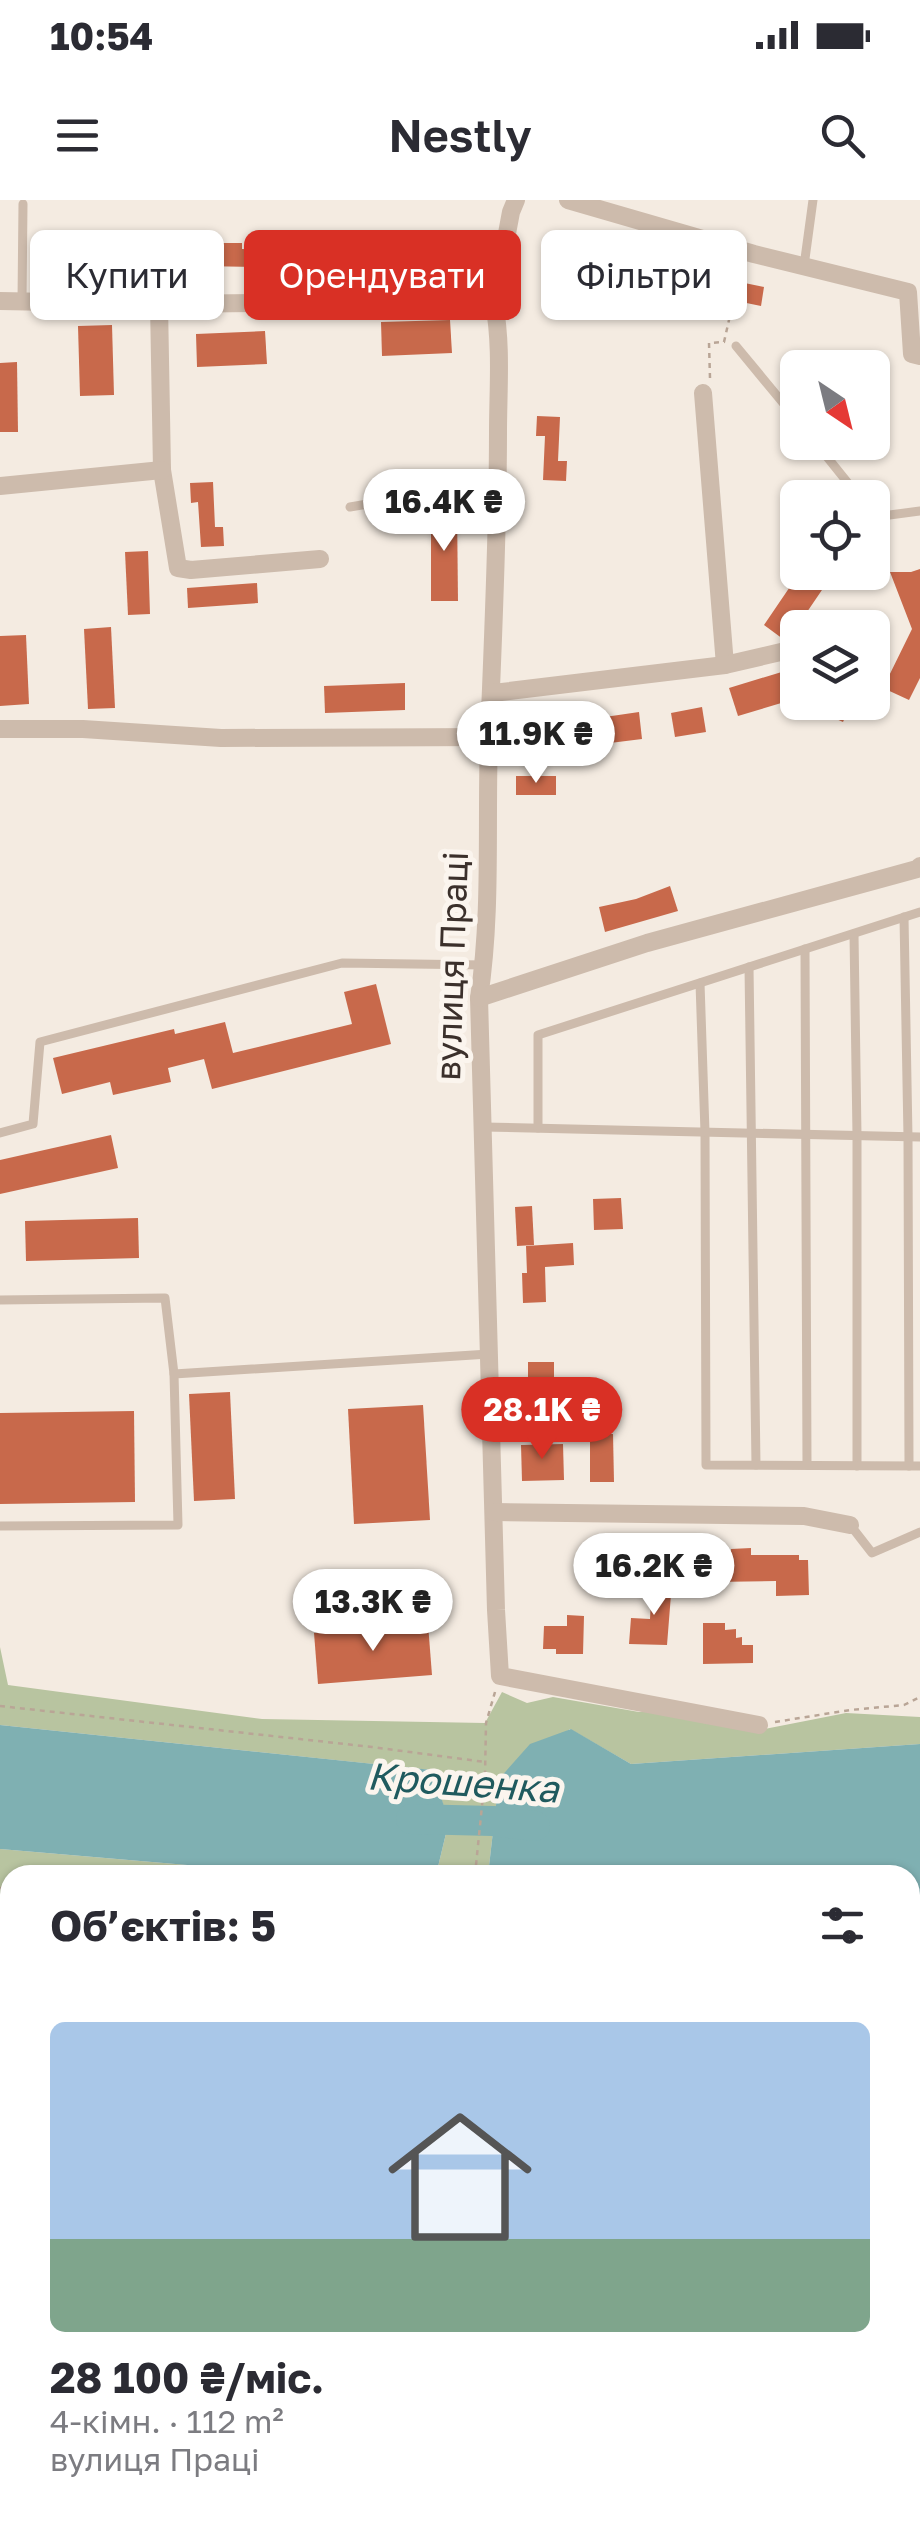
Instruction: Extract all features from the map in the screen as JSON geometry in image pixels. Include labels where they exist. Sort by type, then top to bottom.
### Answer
[{"type":"street","name":"вулиця Праці","points":[[508,230],[516,200]]},
{"type":"street","points":[[568,200],[672,230]]},
{"type":"street","points":[[747,252],[908,292],[912,354],[920,356]]},
{"type":"street","points":[[0,301],[30,303]]},
{"type":"street","points":[[159,320],[162,470],[178,568],[320,559]]},
{"type":"street","name":"вулиця Праці","points":[[497,320],[498,497],[480,998],[500,1676]]},
{"type":"street","points":[[704,393],[725,665]]},
{"type":"street","points":[[0,486],[162,470]]},
{"type":"street","points":[[493,693],[725,665],[780,652]]},
{"type":"street","points":[[0,729],[82,729],[220,738],[490,737]]},
{"type":"street","points":[[480,998],[647,943],[920,866]]},
{"type":"street","points":[[494,1512],[804,1516],[850,1524]]},
{"type":"street","points":[[500,1676],[759,1725]]},
{"type":"lane","points":[[804,266],[813,200]]},
{"type":"lane","points":[[22,303],[24,204]]},
{"type":"lane","points":[[736,346],[780,399]]},
{"type":"lane","points":[[829,460],[846,480]]},
{"type":"lane","points":[[350,506],[397,499],[498,497]]},
{"type":"lane","points":[[890,515],[920,511]]},
{"type":"lane","points":[[538,1128],[538,1035],[920,912]]},
{"type":"lane","points":[[700,983],[706,1132],[706,1465],[914,1466],[914,1137],[904,917]]},
{"type":"lane","points":[[854,934],[858,1466]]},
{"type":"lane","points":[[805,949],[807,1466]]},
{"type":"lane","points":[[0,1133],[33,1124],[40,1042],[57,1036],[342,962],[484,965]]},
{"type":"lane","points":[[749,968],[756,1465]]},
{"type":"lane","points":[[481,1126],[914,1137]]},
{"type":"lane","points":[[0,1300],[166,1298],[174,1374],[178,1525],[0,1526]]},
{"type":"lane","points":[[174,1374],[489,1354]]},
{"type":"lane","points":[[850,1524],[872,1553],[920,1532]]},
{"type":"path","points":[[704,393],[710,383],[709,343],[724,342],[729,320]]},
{"type":"path","points":[[477,1865],[486,1723],[500,1676]]},
{"type":"path","points":[[759,1725],[850,1710],[904,1706],[920,1697]]},
{"type":"path","points":[[0,1706],[485,1762]]},
{"type":"green space","points":[[0,1647],[8,1685],[262,1719],[485,1723],[502,1692],[527,1703],[553,1697],[759,1730],[846,1713],[920,1717],[920,1744],[631,1764],[570,1729],[499,1779],[489,1865],[438,1865],[449,1821],[431,1770],[0,1725]]},
{"type":"green space","points":[[0,1849],[187,1865],[0,1865]]},
{"type":"water","points":[[0,1725],[432,1770],[449,1821],[438,1865],[187,1865],[0,1849]]},
{"type":"water","points":[[571,1729],[631,1764],[920,1744],[920,1865],[489,1865],[499,1779],[530,1744]]},
{"type":"building","points":[[224,243],[242,243],[244,267],[224,266]]},
{"type":"building","points":[[747,284],[764,287],[761,306],[747,303]]},
{"type":"building","points":[[450,320],[452,353],[382,356],[381,322]]},
{"type":"building","points":[[112,325],[114,395],[80,396],[78,326]]},
{"type":"building","points":[[265,331],[267,364],[197,367],[196,334]]},
{"type":"building","points":[[17,362],[18,432],[0,432],[0,363]]},
{"type":"building","points":[[537,416],[560,417],[558,461],[567,461],[566,481],[543,480],[545,436],[536,436]]},
{"type":"building","points":[[213,482],[215,527],[223,527],[224,546],[201,547],[198,502],[191,503],[190,483]]},
{"type":"building","points":[[431,506],[457,506],[458,601],[431,601]]},
{"type":"building","points":[[148,551],[150,614],[128,615],[125,552]]},
{"type":"building","points":[[920,569],[920,678],[909,700],[890,691],[890,674],[912,629],[890,572]]},
{"type":"building","points":[[257,583],[258,603],[188,608],[187,588]]},
{"type":"building","points":[[788,590],[822,590],[808,610],[780,610],[780,637],[764,625]]},
{"type":"building","points":[[111,627],[115,708],[88,709],[84,629]]},
{"type":"building","points":[[26,635],[29,704],[0,706],[0,636]]},
{"type":"building","points":[[780,672],[780,703],[738,716],[729,688]]},
{"type":"building","points":[[405,683],[405,710],[325,713],[324,686]]},
{"type":"building","points":[[702,707],[706,732],[675,737],[671,713]]},
{"type":"building","points":[[639,712],[642,739],[594,745],[592,727],[599,726],[598,718]]},
{"type":"building","points":[[516,776],[556,776],[556,795],[516,795]]},
{"type":"building","points":[[670,886],[678,911],[605,932],[599,907]]},
{"type":"building","points":[[376,984],[391,1044],[212,1089],[204,1059],[168,1068],[171,1082],[113,1095],[110,1082],[62,1094],[53,1058],[174,1029],[175,1034],[225,1022],[233,1053],[352,1024],[344,992]]},
{"type":"building","points":[[111,1135],[118,1168],[0,1194],[0,1160]]},
{"type":"building","points":[[621,1198],[623,1229],[594,1230],[593,1199]]},
{"type":"building","points":[[532,1206],[534,1245],[517,1246],[515,1207]]},
{"type":"building","points":[[138,1218],[139,1258],[26,1261],[25,1221]]},
{"type":"building","points":[[573,1243],[574,1265],[545,1267],[546,1302],[523,1303],[526,1246]]},
{"type":"building","points":[[528,1362],[554,1362],[554,1396],[528,1397]]},
{"type":"building","points":[[230,1392],[235,1499],[194,1501],[189,1394]]},
{"type":"building","points":[[423,1405],[430,1520],[354,1524],[348,1409]]},
{"type":"building","points":[[134,1411],[135,1502],[0,1504],[0,1413]]},
{"type":"building","points":[[590,1434],[613,1434],[614,1482],[590,1482]]},
{"type":"building","points":[[563,1444],[564,1480],[522,1481],[521,1445]]},
{"type":"building","points":[[751,1548],[751,1555],[799,1555],[799,1560],[808,1560],[809,1595],[776,1596],[776,1581],[712,1582],[712,1557],[731,1556],[731,1549]]},
{"type":"building","points":[[652,1581],[672,1582],[667,1645],[629,1644],[631,1618],[650,1619]]},
{"type":"building","points":[[567,1615],[584,1616],[583,1654],[556,1654],[556,1649],[543,1649],[544,1626],[567,1626]]},
{"type":"building","points":[[703,1623],[725,1623],[725,1630],[736,1629],[736,1638],[742,1637],[742,1645],[753,1645],[753,1663],[703,1664]]},
{"type":"building","points":[[428,1624],[432,1675],[318,1684],[314,1633]]},
{"type":"waterway","name":"Крошенка","points":[[411,1819],[535,1826]]}]
